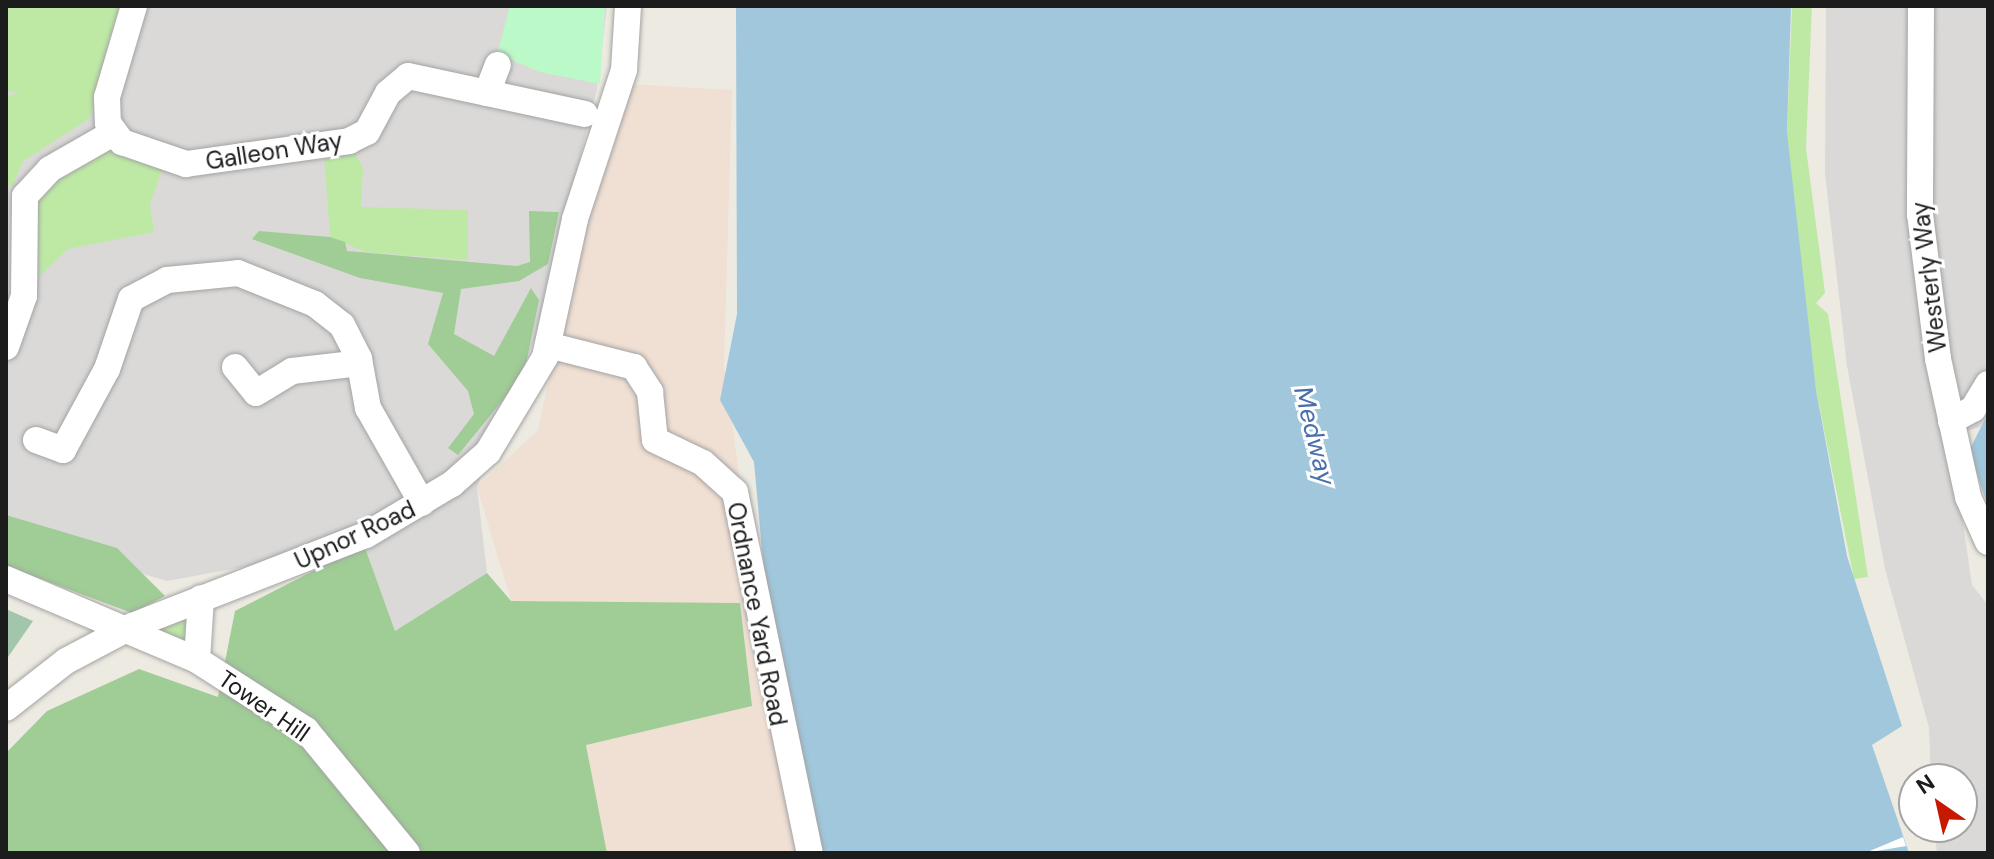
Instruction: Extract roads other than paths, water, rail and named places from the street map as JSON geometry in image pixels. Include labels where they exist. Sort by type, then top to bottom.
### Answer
[{"type":"street","points":[[6,347],[24,296],[25,196],[50,169],[113,133],[107,97],[134,6]]},
{"type":"street","name":"Upnor Road","points":[[6,708],[66,661],[125,629],[356,540],[422,503],[494,446],[527,398],[548,345],[575,219],[624,70],[628,6]]},
{"type":"street","name":"Westerly Way","points":[[1921,6],[1920,214],[1951,421],[1987,545]]},
{"type":"street","points":[[487,93],[498,65]]},
{"type":"street","name":"Galleon Way","points":[[113,133],[146,154],[186,164],[237,160],[367,132],[388,93],[408,76],[585,114]]},
{"type":"street","points":[[36,440],[75,455],[107,369],[121,314],[146,288],[167,280],[216,272],[264,281],[334,316],[360,363],[368,408],[422,503]]},
{"type":"street","name":"Ordnance Yard Road","points":[[548,345],[634,367],[650,392],[655,440],[703,463],[735,492],[810,853]]},
{"type":"street","points":[[235,367],[256,393],[292,371],[360,363]]},
{"type":"street","points":[[1951,421],[1973,409],[1988,384]]},
{"type":"street","name":"Tower Hill","points":[[6,579],[197,660],[306,730],[407,853]]},
{"type":"street","points":[[197,660],[201,598]]},
{"type":"water","name":"Medway","points":[[736,6],[1791,6],[1787,132],[1816,390],[1847,556],[1902,726],[1872,745],[1898,821],[1898,843],[1906,843],[1909,853],[821,853],[766,594],[754,462],[720,400],[737,314]]},
{"type":"water","points":[[1988,413],[1988,506],[1969,451]]}]
